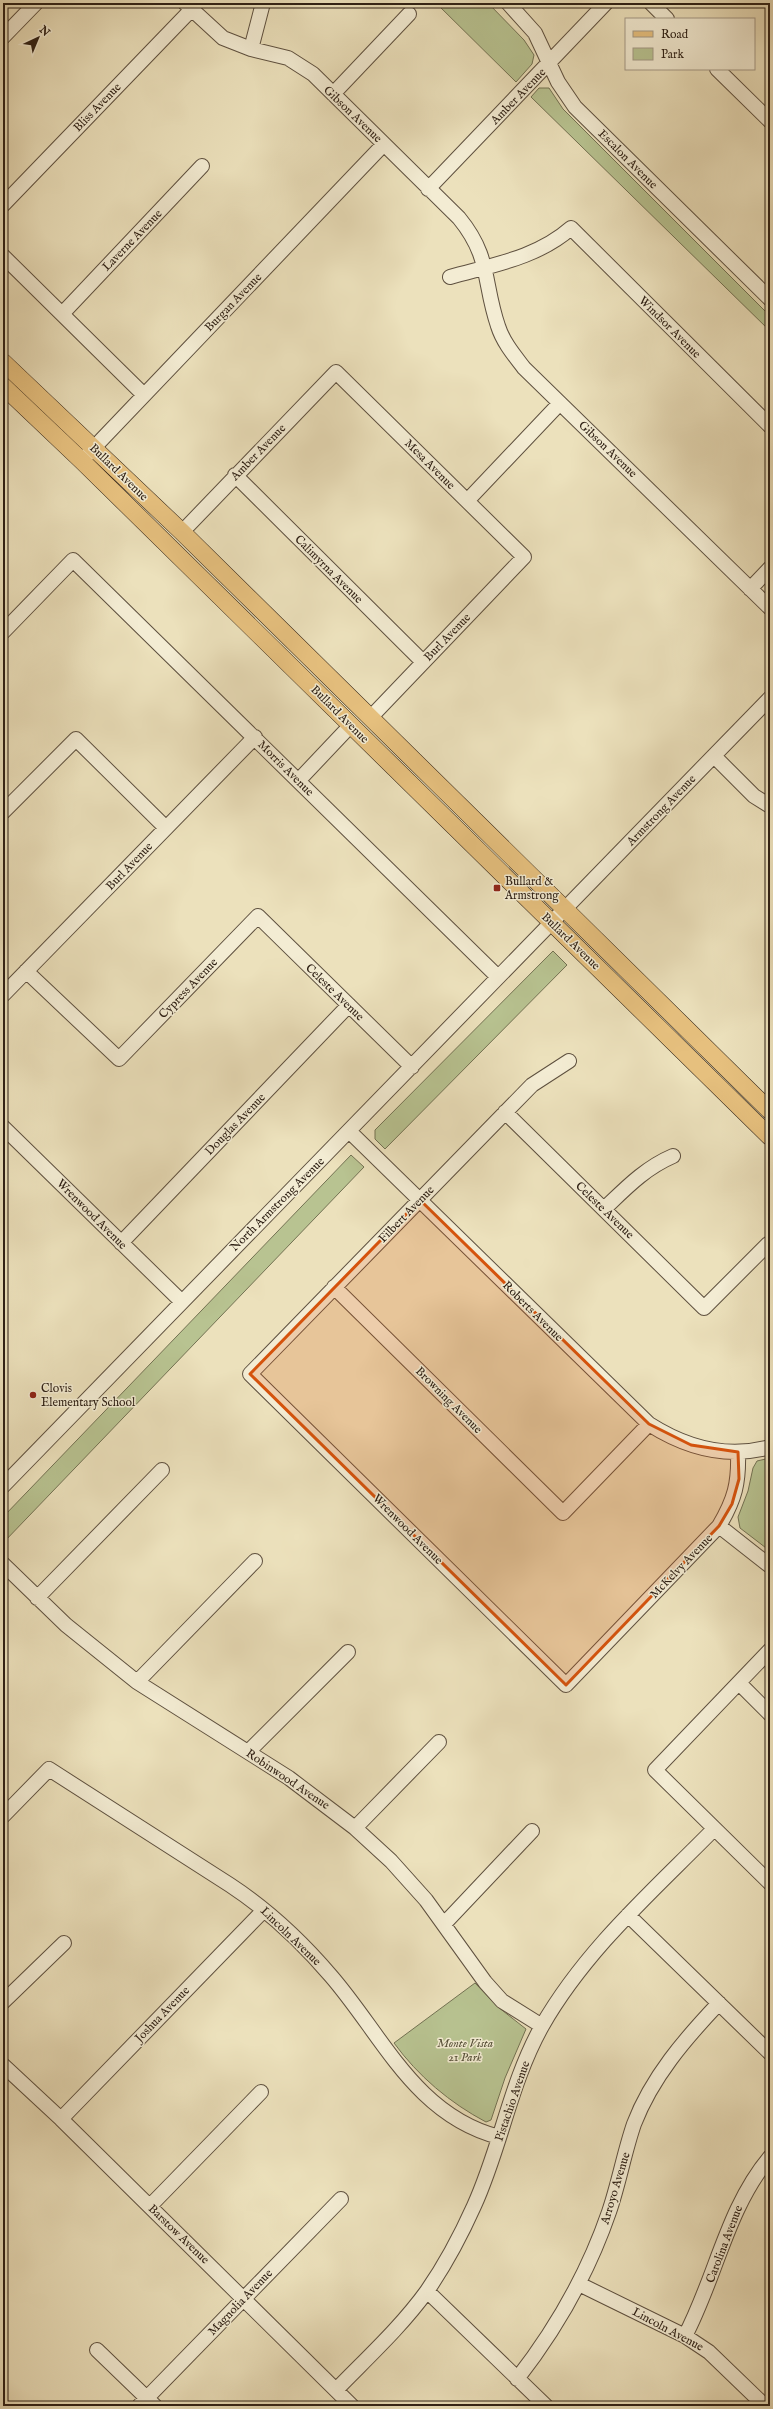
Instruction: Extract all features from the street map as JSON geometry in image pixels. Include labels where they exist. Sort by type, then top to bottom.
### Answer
[{"type":"main road","name":"Bullard Avenue","points":[[3,362],[182,532],[770,1111]]},
{"type":"main road","name":"Bullard Avenue","points":[[3,386],[82,460],[770,1137]]},
{"type":"main road","name":"Bullard Avenue","points":[[286,661],[319,683],[355,715],[370,718]]},
{"type":"street","points":[[3,38],[36,3]]},
{"type":"street","points":[[251,49],[263,3]]},
{"type":"street","name":"Escalon Avenue","points":[[508,3],[535,33],[558,82],[575,107],[770,299]]},
{"type":"street","name":"Amber Avenue","points":[[428,188],[550,63],[606,3]]},
{"type":"street","points":[[650,3],[666,18]]},
{"type":"street","name":"Gibson Avenue","points":[[189,6],[223,38],[251,49],[288,58],[313,74],[458,218],[472,234],[485,267],[498,327],[509,348],[524,368],[770,608]]},
{"type":"street","name":"Bliss Avenue","points":[[3,205],[189,6]]},
{"type":"street","points":[[333,94],[409,14]]},
{"type":"street","points":[[718,70],[770,121]]},
{"type":"street","name":"Burgan Avenue","points":[[82,460],[384,144]]},
{"type":"street","name":"Laverne Avenue","points":[[62,314],[202,166]]},
{"type":"street","name":"Windsor Avenue","points":[[485,267],[543,248],[571,228],[770,426]]},
{"type":"street","points":[[3,256],[144,395]]},
{"type":"street","points":[[450,277],[485,267]]},
{"type":"street","name":"Amber Avenue","points":[[182,532],[235,475],[336,372]]},
{"type":"street","name":"Mesa Avenue","points":[[336,372],[524,557]]},
{"type":"street","points":[[467,501],[560,403]]},
{"type":"street","name":"Calimyrna Avenue","points":[[235,475],[423,662]]},
{"type":"street","name":"Burl Avenue","points":[[370,718],[524,557]]},
{"type":"street","name":"Morris Avenue","points":[[3,632],[74,560],[299,780],[498,978]]},
{"type":"street","points":[[750,589],[770,568]]},
{"type":"street","name":"Armstrong Avenue","points":[[552,923],[770,698]]},
{"type":"street","points":[[299,780],[351,725]]},
{"type":"street","name":"Burl Avenue","points":[[3,995],[255,737]]},
{"type":"street","points":[[6,804],[76,738],[166,828]]},
{"type":"street","points":[[714,756],[748,791],[770,806]]},
{"type":"street","name":"Cypress Avenue","points":[[26,971],[119,1059],[258,916]]},
{"type":"street","name":"Celeste Avenue","points":[[258,916],[412,1068]]},
{"type":"street","name":"North Armstrong Avenue","points":[[3,1486],[181,1301],[350,1132],[552,923]]},
{"type":"street","name":"Douglas Avenue","points":[[121,1243],[349,1005]]},
{"type":"street","name":"Filbert Avenue","points":[[250,1374],[532,1085],[569,1061]]},
{"type":"street","name":"Celeste Avenue","points":[[505,1112],[704,1308],[769,1245]]},
{"type":"street","name":"Wrenwood Avenue","points":[[3,1127],[181,1301]]},
{"type":"street","name":"Roberts Avenue","points":[[350,1132],[649,1424],[667,1436],[691,1445],[714,1450],[738,1452]]},
{"type":"street","points":[[604,1209],[636,1178],[654,1164],[673,1156]]},
{"type":"street","name":"Browning Avenue","points":[[334,1287],[563,1513],[649,1424]]},
{"type":"street","name":"Wrenwood Avenue","points":[[250,1374],[566,1685]]},
{"type":"street","points":[[738,1452],[770,1447]]},
{"type":"street","name":"McKelvy Avenue","points":[[566,1685],[720,1526],[732,1504],[738,1479],[738,1452]]},
{"type":"street","points":[[37,1598],[162,1470]]},
{"type":"street","points":[[720,1526],[770,1566]]},
{"type":"street","points":[[137,1682],[255,1561]]},
{"type":"street","name":"Robinwood Avenue","points":[[3,1564],[37,1598],[99,1653],[137,1682],[289,1778],[354,1828],[391,1861],[445,1923],[485,1982],[502,2000],[542,2026]]},
{"type":"street","points":[[770,1650],[655,1770],[770,1884]]},
{"type":"street","points":[[248,1752],[348,1652]]},
{"type":"street","points":[[739,1683],[770,1714]]},
{"type":"street","points":[[354,1828],[439,1742]]},
{"type":"street","name":"Lincoln Avenue","points":[[3,1816],[49,1769],[230,1884],[264,1910],[298,1940],[332,1977],[400,2069],[420,2090],[455,2117],[485,2133],[499,2137]]},
{"type":"street","name":"Pistachio Avenue","points":[[336,2390],[392,2332],[427,2291],[445,2263],[474,2206],[499,2137],[516,2083],[542,2026],[562,1993],[585,1962],[714,1829]]},
{"type":"street","points":[[445,1923],[532,1832]]},
{"type":"street","name":"Joshua Avenue","points":[[61,2118],[264,1910]]},
{"type":"street","points":[[628,1916],[770,2053]]},
{"type":"street","points":[[3,2002],[64,1943]]},
{"type":"street","name":"Arroyo Avenue","points":[[517,2379],[556,2325],[579,2284],[609,2212],[635,2124],[664,2068],[686,2039],[719,2003]]},
{"type":"street","name":"Barstow Avenue","points":[[3,2065],[61,2118],[352,2406]]},
{"type":"street","points":[[150,2206],[261,2092]]},
{"type":"street","name":"Carolina Avenue","points":[[685,2336],[701,2305],[739,2204],[756,2174],[770,2157]]},
{"type":"street","name":"Magnolia Avenue","points":[[147,2403],[244,2298],[341,2199]]},
{"type":"street","name":"Lincoln Avenue","points":[[579,2284],[685,2336],[709,2352],[764,2406]]},
{"type":"street","points":[[427,2291],[546,2406]]},
{"type":"street","points":[[97,2350],[147,2403]]},
{"type":"street","points":[[764,2406],[770,2399]]},
{"type":"highlighted area","points":[[420,1200],[649,1424],[691,1445],[738,1452],[739,1479],[732,1504],[719,1526],[566,1685],[250,1374]]},
{"type":"green space","points":[[436,3],[488,3],[524,40],[534,55],[532,64],[516,82]]},
{"type":"green space","points":[[539,88],[549,88],[563,109],[770,316],[770,331],[531,97]]},
{"type":"green space","points":[[553,951],[567,965],[385,1149],[375,1139],[375,1130]]},
{"type":"green space","points":[[351,1155],[364,1167],[3,1543],[3,1517]]},
{"type":"green space","points":[[770,1458],[770,1551],[740,1528],[738,1517],[748,1491],[753,1468],[757,1461]]},
{"type":"green space","name":"Monte Vista 21 Park","points":[[475,1983],[498,2007],[526,2029],[505,2078],[491,2120],[486,2122],[473,2115],[436,2088],[413,2067],[394,2043]]},
{"type":"place","name":"Bullard & Armstrong","points":[[497,888]]},
{"type":"place","name":"Clovis Elementary School","points":[[33,1395]]}]
